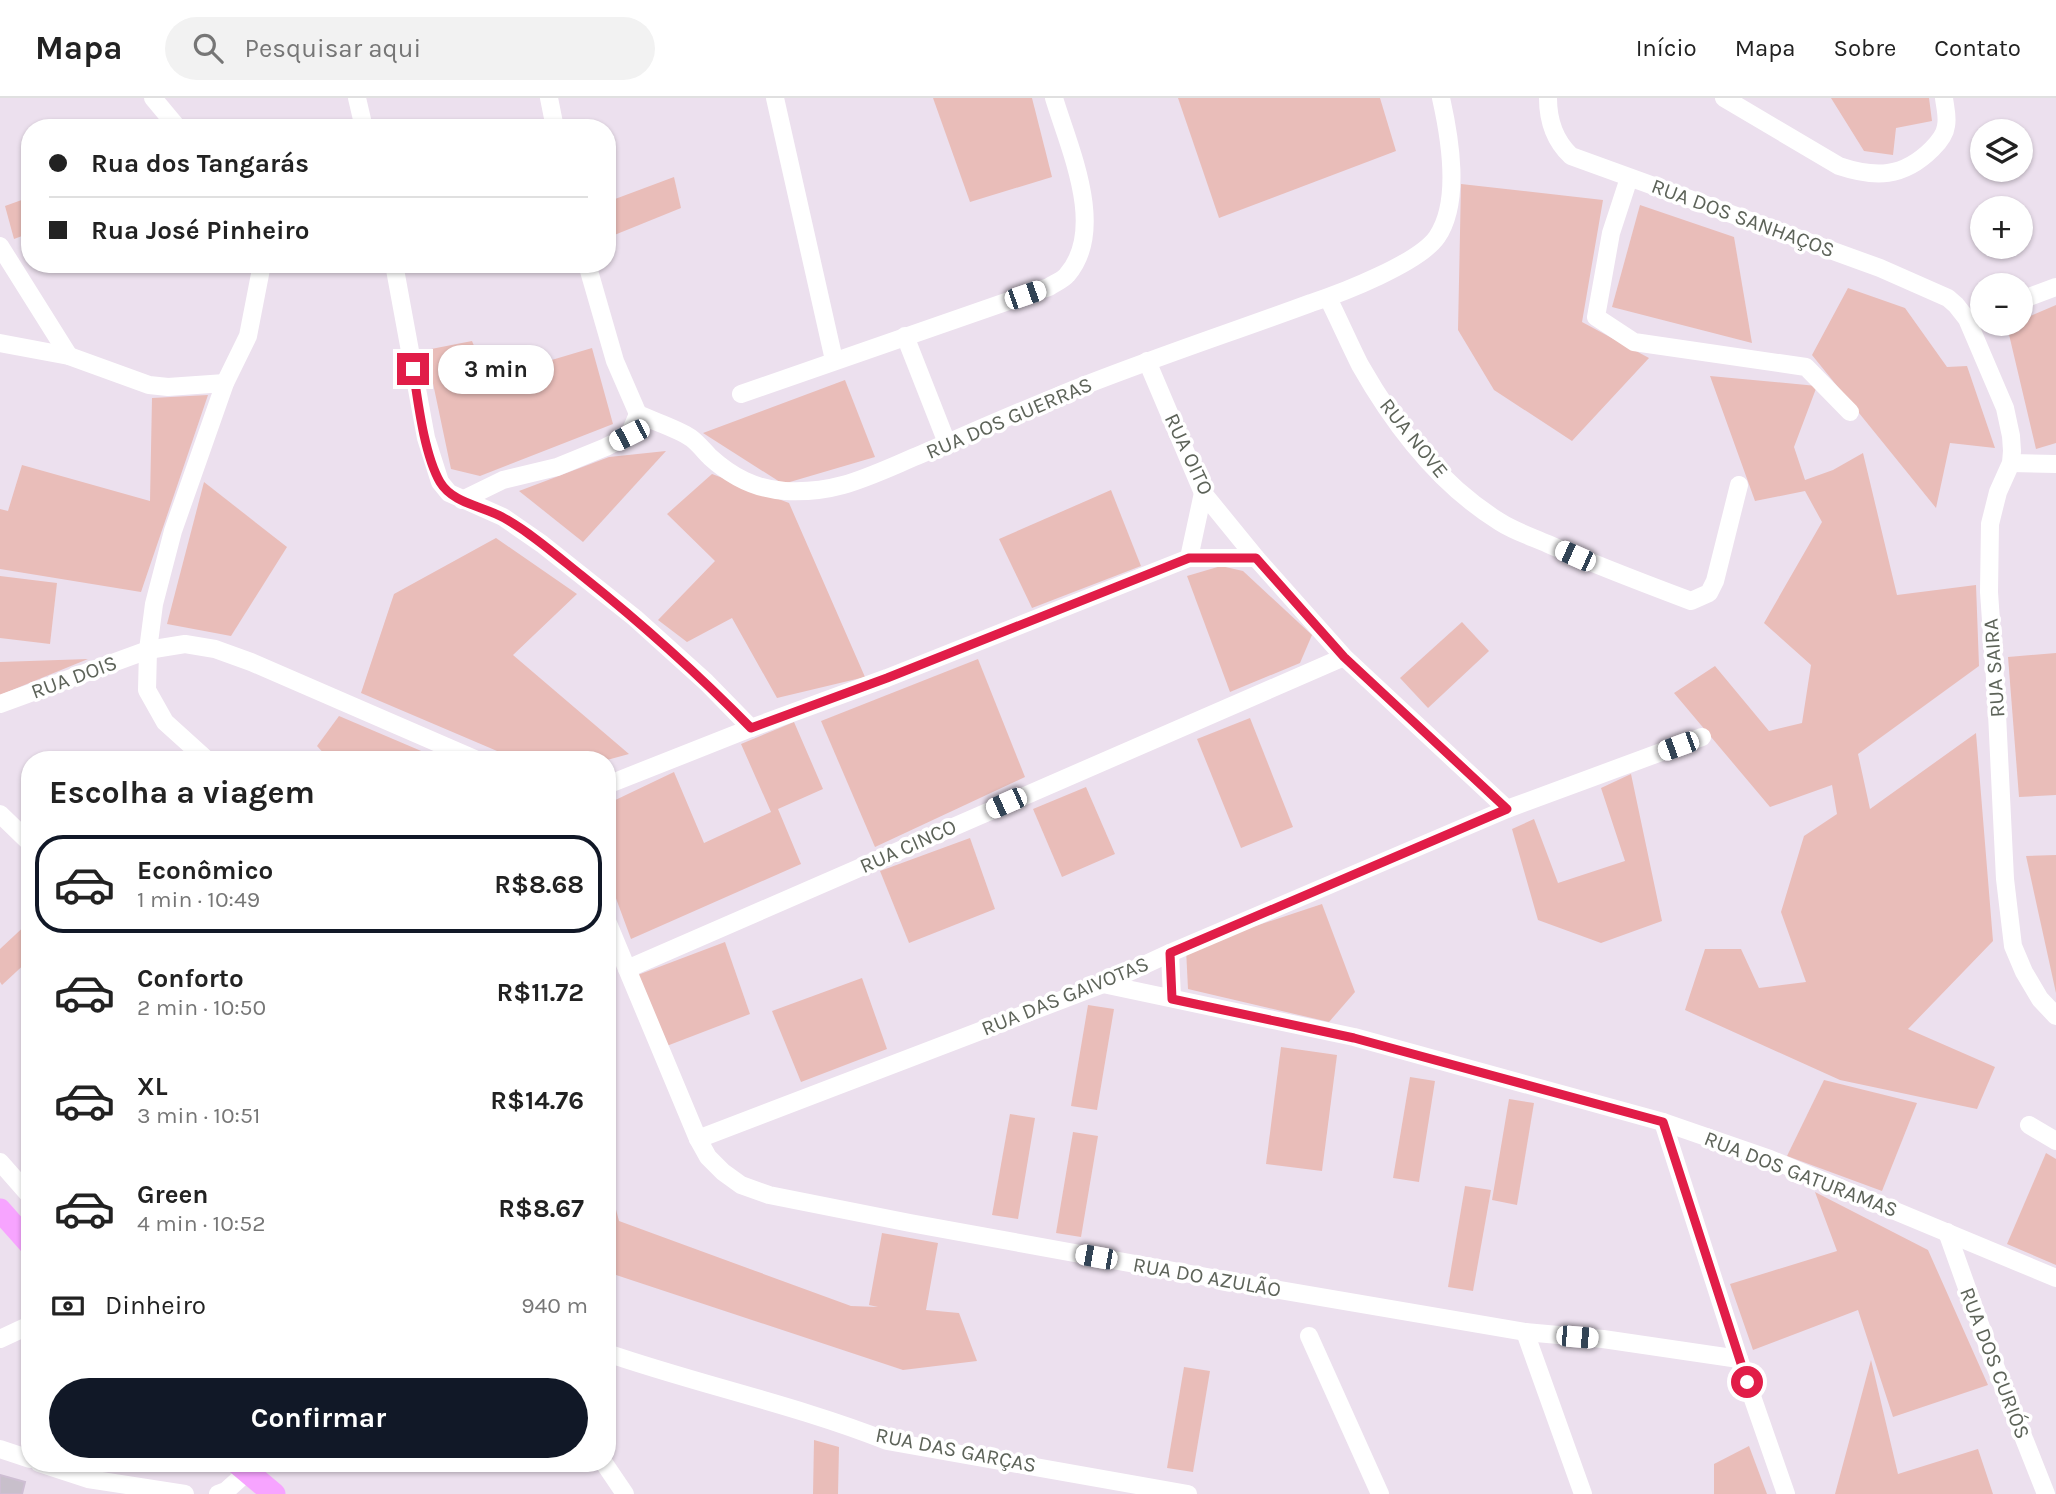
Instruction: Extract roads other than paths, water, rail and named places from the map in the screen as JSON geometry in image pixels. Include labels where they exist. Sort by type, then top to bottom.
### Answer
[{"type":"main road","points":[[0,1210],[21,1234]]},
{"type":"main road","points":[[247,1472],[274,1494]]},
{"type":"street","points":[[153,98],[170,119]]},
{"type":"street","points":[[356,98],[361,119]]},
{"type":"street","points":[[549,98],[553,119]]},
{"type":"street","points":[[775,98],[834,360]]},
{"type":"street","points":[[741,394],[1049,287],[1066,277],[1074,265],[1086,234],[1082,188],[1054,98]]},
{"type":"street","name":"RUA DOS GUERRAS","points":[[638,414],[692,439],[729,474],[751,485],[786,491],[807,491],[843,485],[1147,361],[1328,298],[1413,258],[1427,248],[1440,232],[1447,214],[1450,178],[1450,151],[1441,98]]},
{"type":"street","name":"RUA DOS SANHAÇOS","points":[[1548,98],[1555,135],[1563,149],[1571,156],[1880,268],[1948,298],[1970,313]]},
{"type":"street","points":[[1724,98],[1839,166],[1857,172],[1880,174],[1896,173],[1910,166],[1940,141],[1946,127],[1944,98]]},
{"type":"street","points":[[1629,178],[1612,233],[1597,317],[1634,342],[1806,367],[1850,412]]},
{"type":"street","points":[[0,246],[69,356]]},
{"type":"street","points":[[197,751],[165,722],[147,690],[148,650],[154,604],[173,531],[225,383],[248,336],[260,273]]},
{"type":"street","points":[[396,273],[417,395],[431,459],[440,482],[449,493],[503,517],[542,544],[635,618],[706,682],[751,728]]},
{"type":"street","points":[[462,500],[503,480],[556,467],[629,435],[638,414],[615,360],[590,273]]},
{"type":"street","points":[[2033,296],[2056,287]]},
{"type":"street","name":"RUA NOVE","points":[[1328,298],[1360,364],[1384,403],[1429,462],[1501,523],[1596,566],[1691,601],[1709,593],[1715,581],[1739,485]]},
{"type":"street","name":"RUA SAIRA","points":[[1982,336],[2005,408],[2012,451],[2011,463],[1998,492],[1990,524],[1989,592],[2004,879],[2012,946],[2040,999],[2056,1016]]},
{"type":"street","points":[[905,337],[947,443]]},
{"type":"street","points":[[0,343],[69,356],[149,385],[168,387],[225,383]]},
{"type":"street","name":"RUA OITO","points":[[1147,361],[1203,494],[1344,657],[1507,809]]},
{"type":"street","points":[[2011,463],[2056,464]]},
{"type":"street","points":[[1189,558],[1203,494]]},
{"type":"street","points":[[616,781],[1189,558],[1256,558]]},
{"type":"street","name":"RUA DOIS","points":[[0,704],[148,650],[185,644],[215,649],[251,662],[456,751]]},
{"type":"street","name":"RUA CINCO","points":[[627,969],[1344,657]]},
{"type":"street","name":"RUA DAS GAIVOTAS","points":[[698,1139],[1103,984],[1507,809],[1702,737]]},
{"type":"street","points":[[0,814],[21,834]]},
{"type":"street","name":"RUA DO AZULÃO","points":[[616,942],[698,1139],[708,1157],[741,1185],[769,1195],[936,1228],[1256,1286],[1524,1332],[1603,1339],[1739,1359]]},
{"type":"street","points":[[1170,953],[1172,999]]},
{"type":"street","name":"RUA DOS GATURAMAS","points":[[1103,984],[1354,1038],[1663,1122],[1770,1159],[2056,1278]]},
{"type":"street","points":[[1663,1122],[1739,1359],[1786,1494]]},
{"type":"street","points":[[2029,1125],[2056,1141]]},
{"type":"street","points":[[0,1162],[21,1186]]},
{"type":"street","name":"RUA DOS CURIÓS","points":[[1947,1232],[1992,1358],[2047,1494]]},
{"type":"street","points":[[0,1339],[21,1329]]},
{"type":"street","points":[[1524,1332],[1584,1494]]},
{"type":"street","points":[[1308,1336],[1380,1494]]},
{"type":"street","name":"RUA DAS GARÇAS","points":[[616,1356],[849,1426],[887,1441],[1188,1494]]},
{"type":"street","points":[[0,1449],[21,1456]]},
{"type":"street","points":[[57,1472],[86,1486],[185,1494]]},
{"type":"street","points":[[218,1494],[226,1491],[239,1472]]},
{"type":"street","points":[[610,1472],[625,1494]]}]
